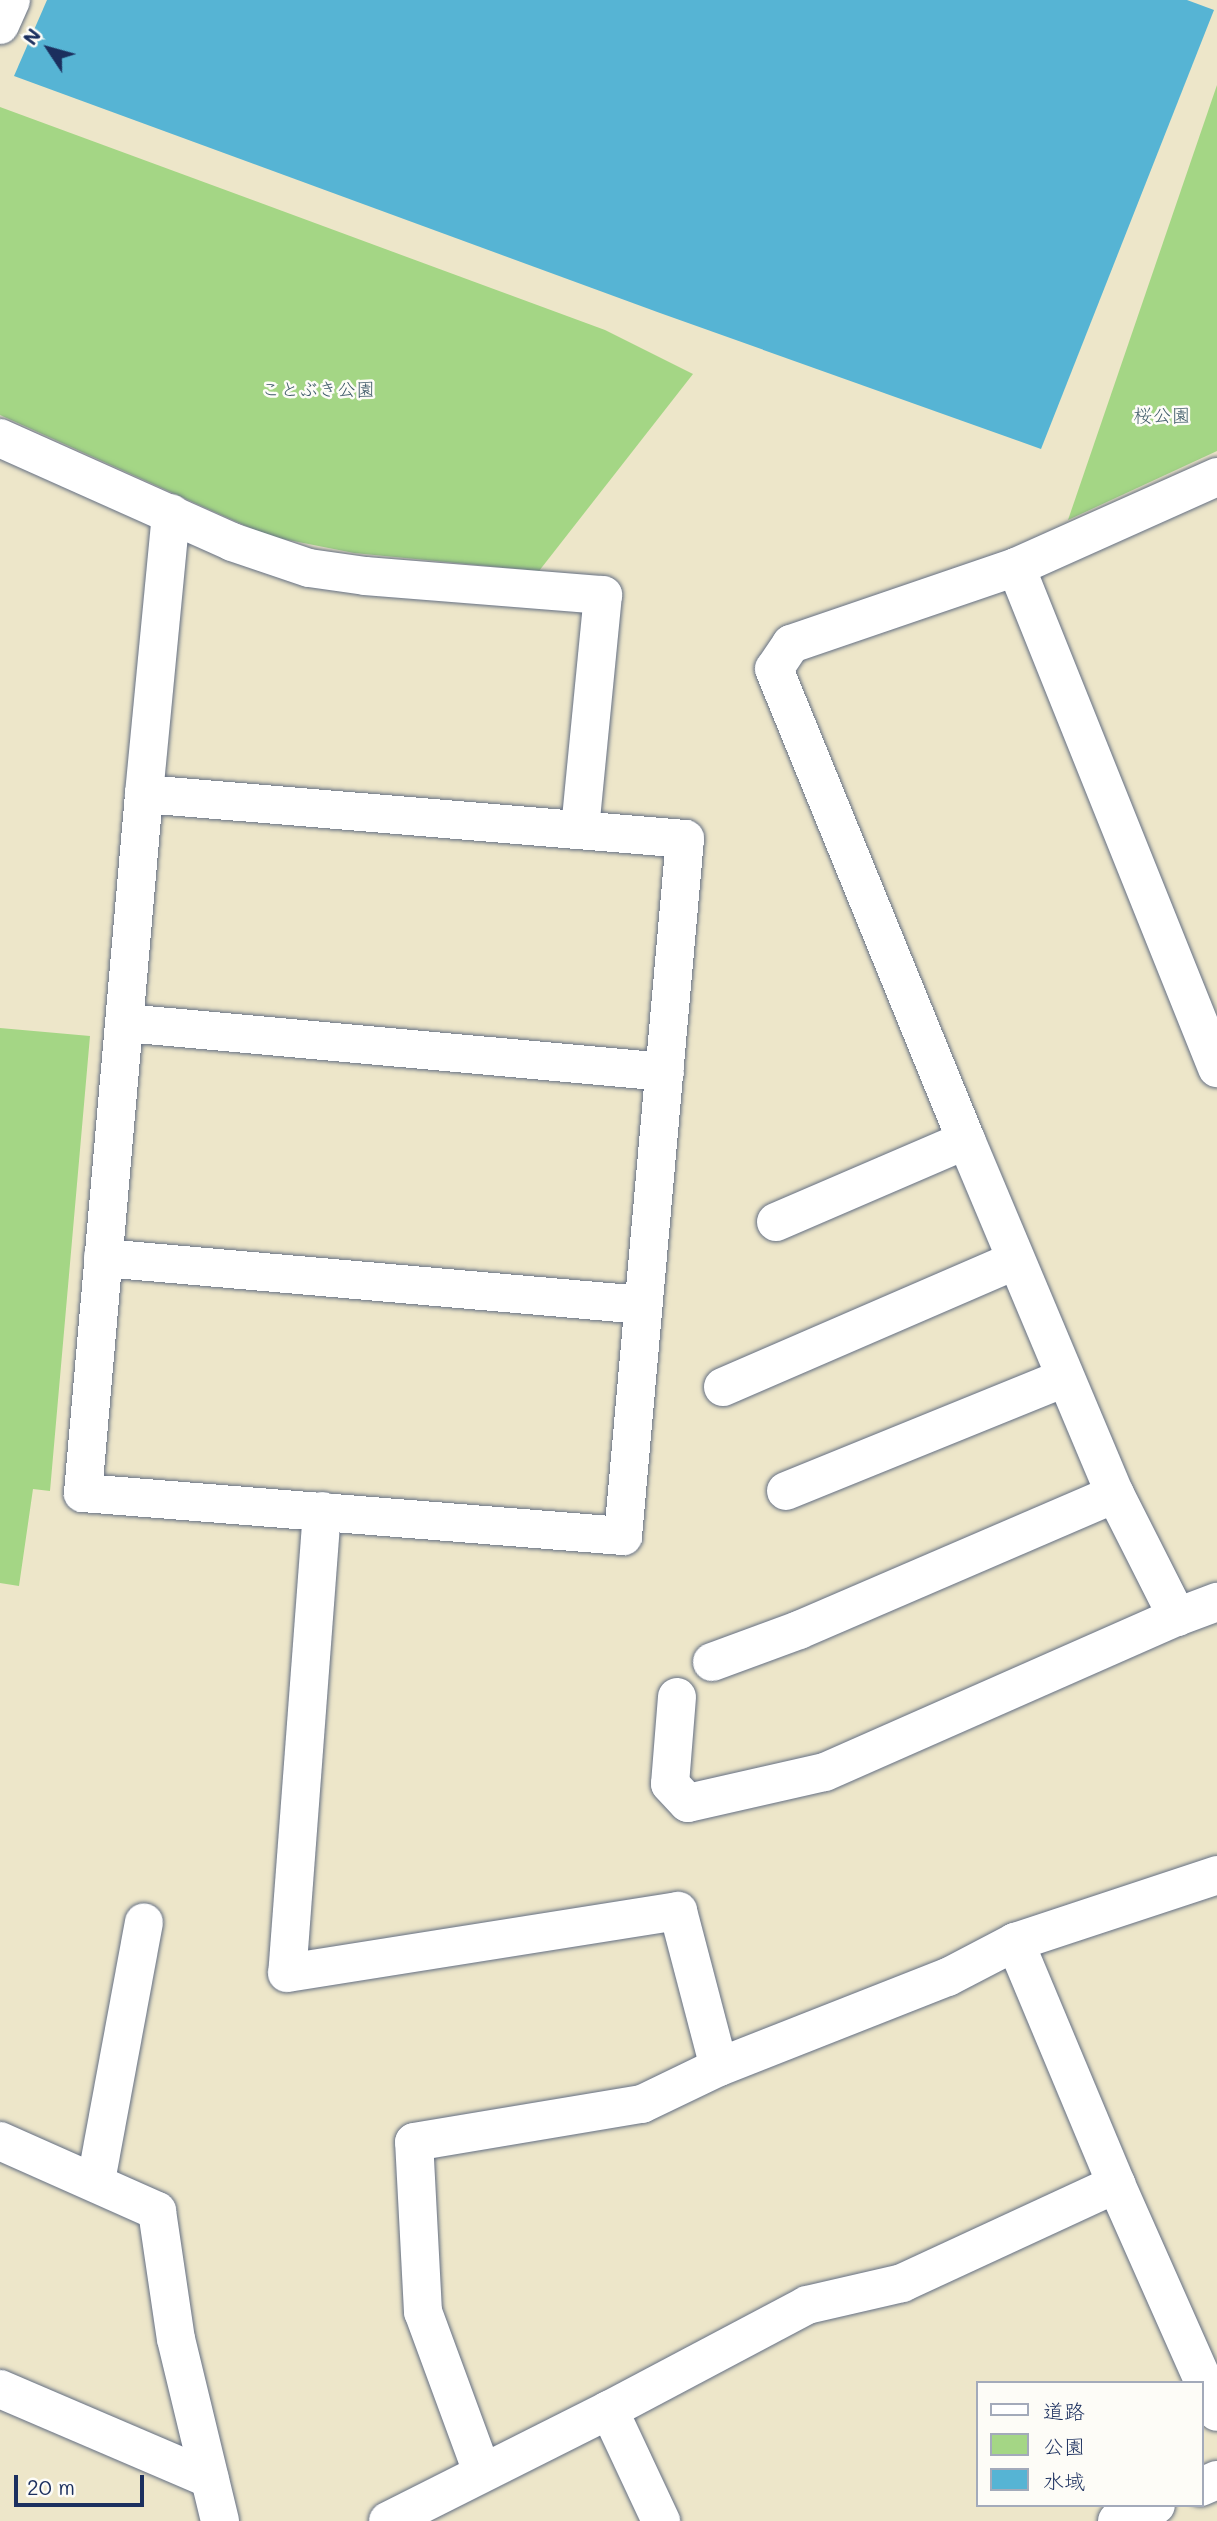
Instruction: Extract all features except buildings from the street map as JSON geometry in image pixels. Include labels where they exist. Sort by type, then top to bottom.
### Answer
[{"type":"street","points":[[0,25],[11,0]]},
{"type":"street","points":[[0,438],[232,542],[309,568],[365,576],[603,595],[580,829]]},
{"type":"street","points":[[1177,1617],[1115,1494],[1064,1378],[774,669],[791,644],[1016,567],[1217,477]]},
{"type":"street","points":[[144,794],[685,839],[623,1536],[83,1493],[144,794],[171,513]]},
{"type":"street","points":[[1016,567],[1217,1068]]},
{"type":"street","points":[[125,1023],[665,1072]]},
{"type":"street","points":[[776,1222],[966,1140]]},
{"type":"street","points":[[103,1258],[642,1306]]},
{"type":"street","points":[[723,1387],[1016,1260]]},
{"type":"street","points":[[786,1491],[1064,1378]]},
{"type":"street","points":[[712,1662],[799,1630],[1115,1494]]},
{"type":"street","points":[[322,1511],[286,1973],[678,1911],[719,2067]]},
{"type":"street","points":[[677,1697],[670,1784],[688,1803],[825,1772],[1177,1617],[1217,1602]]},
{"type":"street","points":[[482,2473],[424,2312],[414,2142],[642,2104],[719,2067],[948,1977],[1016,1942],[1217,1875]]},
{"type":"street","points":[[96,2181],[144,1922]]},
{"type":"street","points":[[1016,1942],[1116,2184],[1217,2412]]},
{"type":"street","points":[[0,2141],[96,2181],[157,2211],[176,2339],[220,2521]]},
{"type":"street","points":[[388,2521],[610,2410],[807,2305],[902,2283],[1116,2184]]},
{"type":"street","points":[[0,2389],[210,2479]]},
{"type":"street","points":[[610,2410],[661,2521]]},
{"type":"street","points":[[1117,2521],[1151,2507]]},
{"type":"green space","name":"桜公園","points":[[1217,85],[1217,451],[1068,520]]},
{"type":"green space","name":"ことぶき公園","points":[[0,107],[605,330],[693,374],[539,571],[354,553],[268,536],[0,415]]},
{"type":"green space","points":[[0,1028],[90,1036],[50,1491],[33,1489],[19,1586],[0,1583]]},
{"type":"water","points":[[47,0],[1187,0],[1214,10],[1041,449],[660,313],[14,76]]}]
